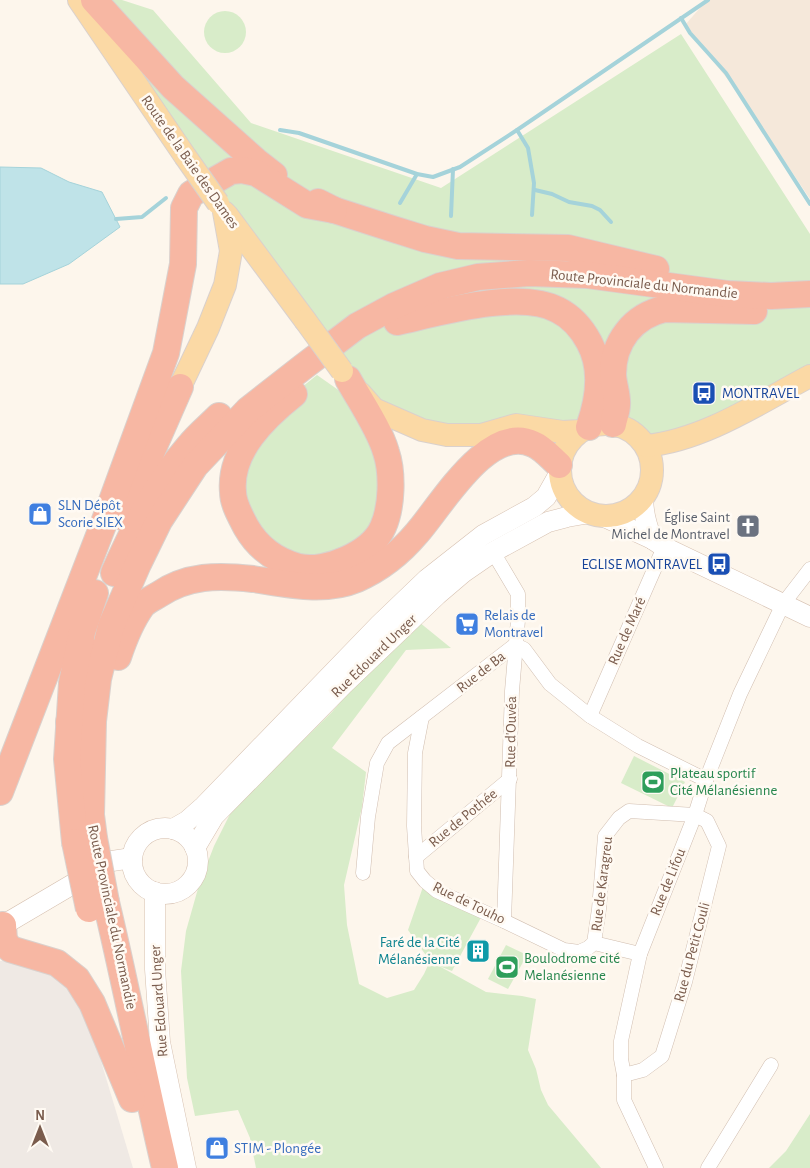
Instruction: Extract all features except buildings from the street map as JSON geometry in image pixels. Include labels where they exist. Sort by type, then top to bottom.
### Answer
[{"type":"highway","points":[[94,0],[173,87],[256,161],[285,183],[334,210]]},
{"type":"highway","points":[[0,792],[105,520],[166,353],[184,264],[184,208],[191,194],[231,171],[242,170],[256,173],[307,205],[334,210],[425,239],[458,246],[568,248],[656,269]]},
{"type":"highway","name":"Route Provinciale du Normandie","points":[[69,722],[97,620],[114,574],[134,528],[162,482],[189,446],[226,408],[273,367],[355,308],[394,289],[438,273],[486,262],[540,259],[744,279],[786,280],[810,277]]},
{"type":"highway","name":"Route Provinciale du Normandie","points":[[148,1168],[132,1099],[97,906],[86,832],[92,721],[98,679],[110,626],[159,521],[195,466],[248,410],[357,326],[394,306],[440,286],[478,277],[528,273],[587,275],[728,294],[762,296],[810,294]]},
{"type":"highway","points":[[345,375],[386,451],[391,487],[387,514],[383,527],[376,538],[365,548],[352,556],[327,566],[301,567],[279,560],[266,552],[250,534],[239,515],[232,493],[236,466],[246,442],[276,408],[317,375],[421,307],[465,292],[497,286],[613,286],[699,289]]},
{"type":"highway","points":[[397,322],[471,306],[505,302],[537,304],[556,309],[572,319],[584,332],[593,349],[598,366],[599,385],[594,427]]},
{"type":"highway","points":[[594,427],[618,404],[613,374],[617,348],[622,337],[633,324],[644,316],[664,309],[759,311],[810,308]]},
{"type":"highway","points":[[86,832],[67,759],[72,683],[82,632],[118,529],[180,387]]},
{"type":"highway","points":[[252,579],[304,578],[346,571],[364,564],[389,541],[401,516],[405,491],[403,471],[398,450],[374,409]]},
{"type":"highway","points":[[86,832],[112,678],[125,636],[143,605],[172,585],[191,580],[229,577],[306,587],[331,586],[357,579],[395,556],[416,534],[484,453],[513,441],[532,443],[544,451],[559,470]]},
{"type":"highway","name":"Route Provinciale du Normandie","points":[[97,906],[125,983],[165,1168]]},
{"type":"highway","points":[[1,926],[4,940],[10,949],[57,963],[77,979],[92,1003],[132,1099]]},
{"type":"highway","points":[[0,956],[30,954]]},
{"type":"main road","name":"Route de la Baie des Dames","points":[[79,0],[221,207],[345,375]]},
{"type":"main road","points":[[105,520],[157,424],[180,387],[208,328],[225,285],[231,251],[221,207]]},
{"type":"main road","points":[[345,375],[374,409],[422,430],[447,435],[481,435],[516,425],[563,432],[594,427],[624,427],[634,433],[646,446],[651,459],[652,473],[649,485],[643,497],[635,506],[624,512],[612,515],[595,514]]},
{"type":"main road","points":[[646,446],[670,443],[689,437],[810,376]]},
{"type":"main road","points":[[594,427],[570,440],[563,452],[559,470],[562,487],[568,498],[578,507],[658,543],[810,617]]},
{"type":"main road","points":[[652,473],[689,437]]},
{"type":"main road","name":"Rue Edouard Unger","points":[[173,829],[204,806],[380,624],[427,579],[483,535],[534,507],[546,497],[559,470]]},
{"type":"main road","points":[[643,497],[646,525],[658,543]]},
{"type":"main road","name":"Rue Edouard Unger","points":[[195,848],[214,816],[344,684],[437,595],[464,572],[492,552],[548,522],[567,517],[595,514]]},
{"type":"main road","points":[[156,829],[173,829],[187,836],[195,848],[198,858],[197,869],[193,879],[176,892],[165,894],[145,887],[137,879],[132,869],[134,849],[143,835],[156,829]]},
{"type":"main road","points":[[1,926],[112,860],[132,858]]},
{"type":"main road","name":"Rue Edouard Unger","points":[[155,892],[155,969],[160,1042],[186,1168]]},
{"type":"street","name":"Rue de Maré","points":[[590,716],[658,543]]},
{"type":"street","name":"Rue d'Ouvéa","points":[[492,552],[518,594],[512,691],[504,921]]},
{"type":"street","name":"Rue de Lifou","points":[[656,1168],[624,1100],[621,1041],[640,954],[740,694],[783,604],[810,569]]},
{"type":"street","name":"Rue de Ba","points":[[364,874],[368,816],[377,763],[388,744],[515,645],[524,649],[550,684],[590,716],[638,746],[706,780]]},
{"type":"street","name":"Rue de Touho","points":[[422,717],[415,753],[414,826],[417,871],[424,881],[437,891],[564,950],[579,952],[594,943]]},
{"type":"street","name":"Rue de Pothée","points":[[416,857],[510,780]]},
{"type":"street","name":"Rue de Karagreu","points":[[594,943],[599,910],[605,836],[618,818],[629,811],[695,815]]},
{"type":"street","name":"Rue du Petit Couli","points":[[624,1075],[643,1070],[662,1056],[685,982],[719,846],[707,821],[695,815]]},
{"type":"street","points":[[594,943],[640,954]]},
{"type":"street","points":[[708,1168],[770,1065]]},
{"type":"shaded area","points":[[707,0],[810,0],[810,199],[739,93],[685,25]]},
{"type":"shaded area","points":[[26,959],[80,991],[133,1168],[0,1168],[0,961]]},
{"type":"green space","points":[[91,0],[122,0],[153,10],[251,123],[441,188],[681,34],[810,234],[810,380],[676,452],[623,416],[470,428],[438,425],[386,406],[356,378],[260,248],[88,2]]},
{"type":"green space","points":[[225,11],[240,17],[246,32],[240,47],[225,53],[210,47],[204,32],[210,17]]},
{"type":"green space","points":[[317,375],[364,408],[387,514],[346,560],[266,552],[236,466],[276,408]]},
{"type":"green space","points":[[419,622],[451,648],[406,650],[332,748],[366,772],[362,807],[344,885],[347,925],[359,984],[387,998],[414,990],[430,961],[408,930],[425,881],[484,912],[452,971],[439,966],[486,992],[536,999],[528,1050],[536,1069],[541,1090],[548,1105],[601,1168],[256,1168],[250,1138],[238,1110],[195,1116],[187,1078],[181,971],[186,931],[199,885],[214,846],[234,806],[261,775],[290,753],[332,712],[375,661]]},
{"type":"green space","name":"Plateau sportif Cité Mélanésienne","points":[[634,756],[685,782],[672,808],[621,783]]},
{"type":"green space","name":"Boulodrome cité Melanésienne","points":[[506,945],[527,955],[508,989],[488,979]]},
{"type":"green space","points":[[810,1114],[810,1168],[769,1168],[786,1151]]},
{"type":"water","points":[[0,167],[41,168],[69,182],[102,192],[120,227],[69,264],[23,284],[0,284]]},
{"type":"waterway","points":[[280,130],[299,133],[417,174],[433,177],[460,167],[708,0]]},
{"type":"waterway","points":[[681,18],[690,33],[726,73],[810,204]]},
{"type":"waterway","points":[[517,130],[528,148],[534,183],[532,215]]},
{"type":"waterway","points":[[451,216],[453,169]]},
{"type":"waterway","points":[[400,203],[417,174]]},
{"type":"waterway","points":[[535,190],[552,194],[569,202],[592,206],[600,210],[611,222]]},
{"type":"waterway","points":[[116,219],[142,217],[166,198]]},
{"type":"place","name":"MONTRAVEL","points":[[704,393]]},
{"type":"place","name":"SLN Dépôt Scorie SIEX","points":[[40,514]]},
{"type":"place","name":"Église Saint Michel de Montravel","points":[[748,526]]},
{"type":"place","name":"EGLISE MONTRAVEL","points":[[719,564]]},
{"type":"place","name":"Relais de Montravel","points":[[467,624]]},
{"type":"place","name":"Plateau sportif Cité Mélanésienne","points":[[653,782]]},
{"type":"place","name":"Faré de la Cité Mélanésienne","points":[[478,951]]},
{"type":"place","name":"Boulodrome cité Melanésienne","points":[[507,967]]},
{"type":"place","name":"STIM - Plongée","points":[[217,1148]]}]
